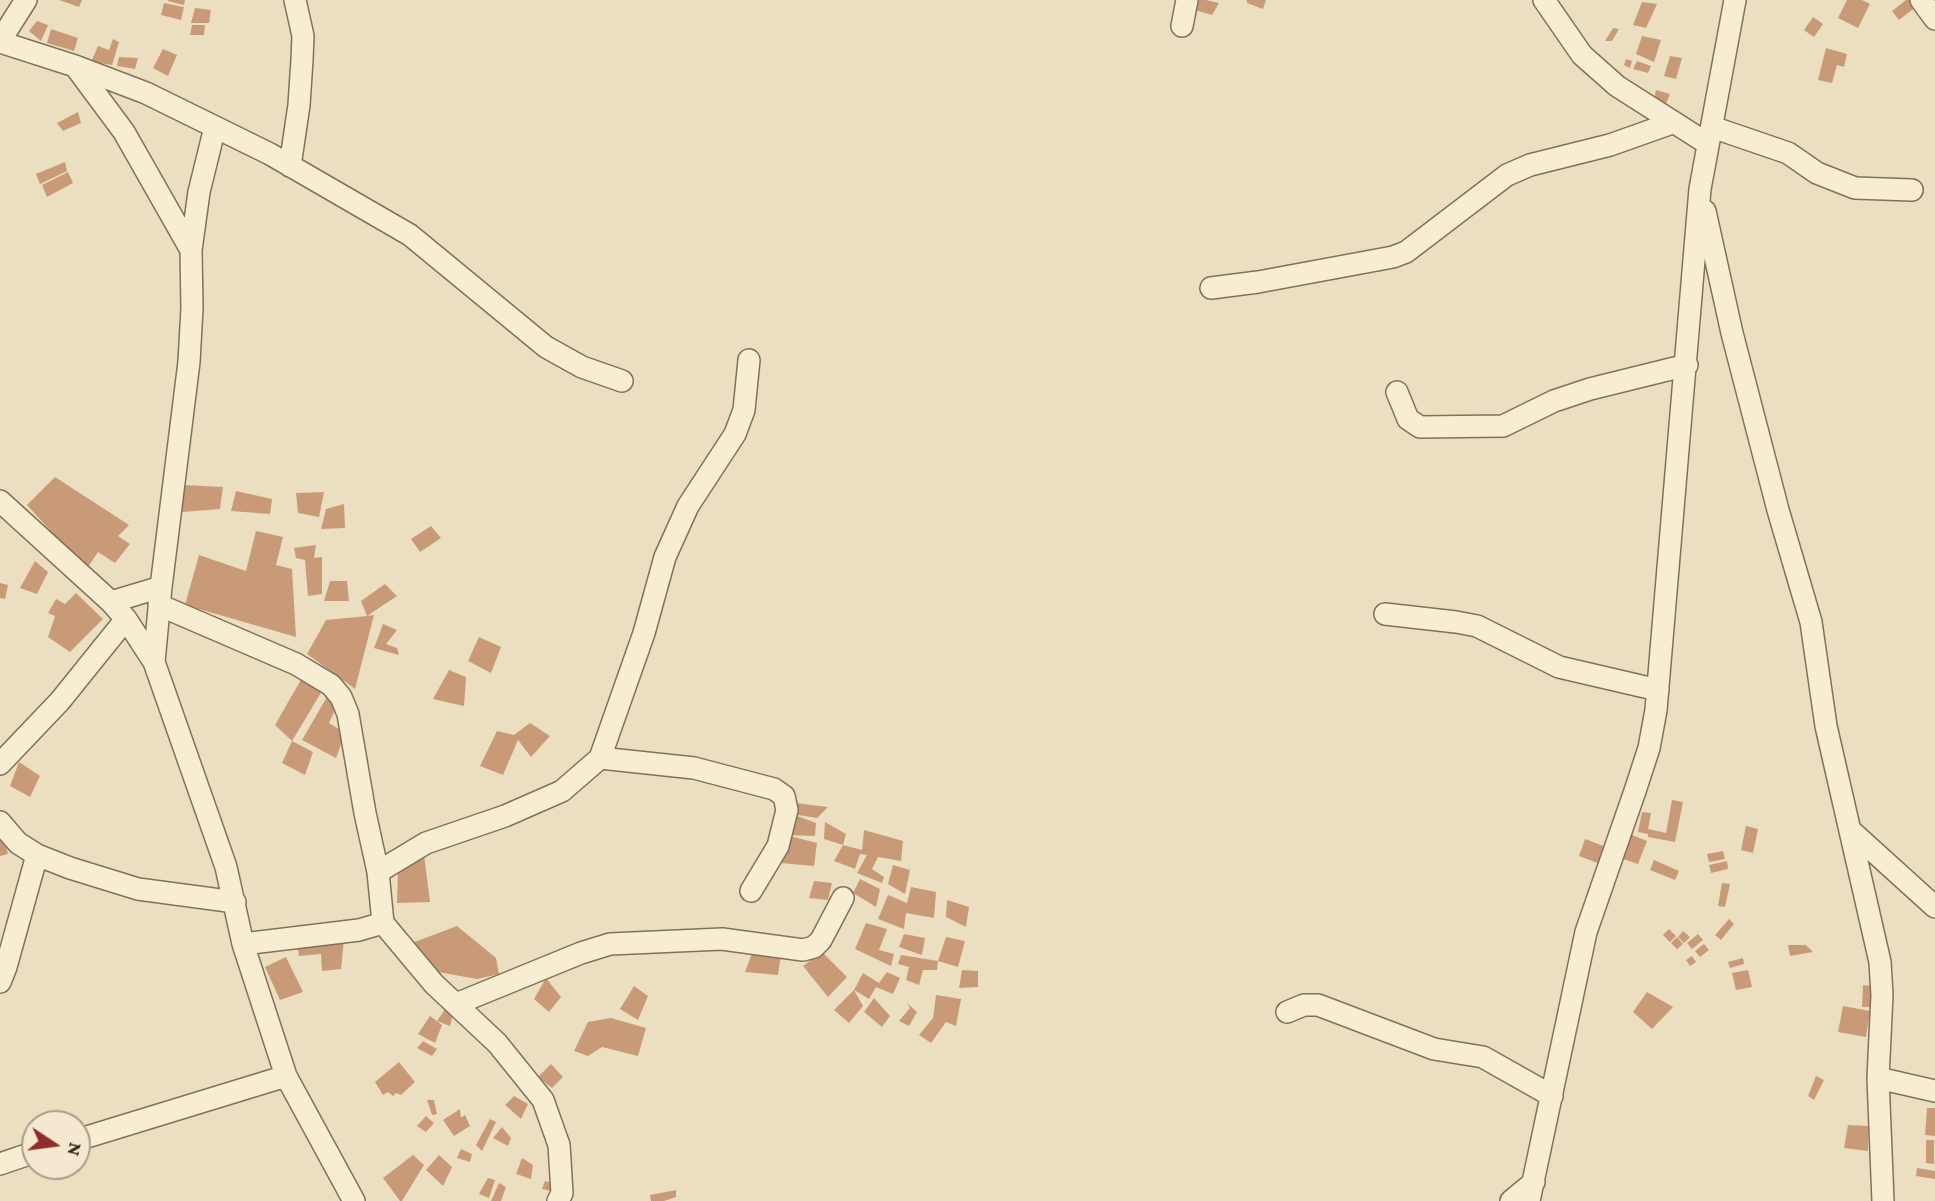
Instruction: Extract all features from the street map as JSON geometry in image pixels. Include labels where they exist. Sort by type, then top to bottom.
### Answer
[{"type":"street","points":[[26,0],[0,41],[146,93],[290,166],[410,235],[546,347],[582,367],[622,381]]},
{"type":"street","points":[[290,166],[299,105],[303,36],[295,0]]},
{"type":"street","points":[[1182,26],[1186,0]]},
{"type":"street","points":[[1544,0],[1582,55],[1617,86],[1672,123],[1710,135],[1788,153],[1817,173],[1855,188],[1912,190]]},
{"type":"street","points":[[1511,1201],[1532,1192],[1586,932],[1645,758],[1656,710],[1700,189],[1735,0]]},
{"type":"street","points":[[1922,0],[1935,19]]},
{"type":"street","points":[[75,66],[124,132],[191,250]]},
{"type":"street","points":[[1211,288],[1393,257],[1406,251],[1507,175],[1530,165],[1610,145],[1672,123]]},
{"type":"street","points":[[154,662],[189,362],[191,250],[200,192],[215,127]]},
{"type":"street","points":[[1700,189],[1732,333],[1778,510],[1811,622],[1826,726],[1880,962],[1882,995],[1878,1078],[1883,1201]]},
{"type":"street","points":[[378,872],[426,843],[505,816],[562,791],[600,758],[644,633],[665,557],[688,506],[736,434],[744,410],[749,360]]},
{"type":"street","points":[[1397,393],[1408,419],[1420,427],[1503,426],[1554,401],[1590,389],[1687,365]]},
{"type":"street","points":[[0,501],[111,602],[126,619],[154,662],[226,866],[243,944],[286,1076],[354,1201]]},
{"type":"street","points":[[111,602],[160,596],[296,664],[331,685],[341,697],[348,714],[378,872],[383,923],[434,984],[497,1043],[543,1100],[559,1145],[563,1198]]},
{"type":"street","points":[[1385,614],[1477,626],[1559,667],[1658,690]]},
{"type":"street","points":[[0,764],[61,701],[126,619]]},
{"type":"street","points":[[600,758],[694,768],[774,789],[784,796],[787,810],[778,846],[751,891]]},
{"type":"street","points":[[0,822],[18,843],[37,855],[138,889],[235,902]]},
{"type":"street","points":[[1850,830],[1935,907]]},
{"type":"street","points":[[0,982],[37,855]]},
{"type":"street","points":[[456,1004],[581,953],[610,944],[722,939],[803,950],[814,947],[821,940],[843,898]]},
{"type":"street","points":[[243,944],[359,930],[383,923]]},
{"type":"street","points":[[1287,1012],[1304,1005],[1318,1005],[1434,1049],[1483,1057],[1552,1097]]},
{"type":"street","points":[[91,1136],[286,1076]]},
{"type":"street","points":[[1878,1078],[1935,1091]]},
{"type":"street","points":[[0,1164],[21,1157]]},
{"type":"building","points":[[59,0],[82,0],[79,7]]},
{"type":"building","points":[[168,0],[185,0],[184,5]]},
{"type":"building","points":[[1196,0],[1219,3],[1212,15],[1195,10]]},
{"type":"building","points":[[1247,0],[1266,0],[1263,9],[1247,3]]},
{"type":"building","points":[[1847,0],[1862,0],[1870,4],[1858,28],[1838,18]]},
{"type":"building","points":[[1906,0],[1912,0],[1917,6],[1899,20],[1892,11]]},
{"type":"building","points":[[1642,2],[1657,4],[1646,28],[1633,25]]},
{"type":"building","points":[[164,3],[184,7],[181,20],[161,15]]},
{"type":"building","points":[[195,8],[211,10],[209,23],[191,23]]},
{"type":"building","points":[[1813,17],[1823,24],[1814,37],[1804,30]]},
{"type":"building","points":[[37,21],[48,25],[41,41],[29,31]]},
{"type":"building","points":[[192,25],[205,25],[204,35],[190,35]]},
{"type":"building","points":[[1613,28],[1619,29],[1612,41],[1605,41]]},
{"type":"building","points":[[51,29],[78,38],[74,51],[47,43]]},
{"type":"building","points":[[1642,36],[1661,40],[1654,62],[1636,54]]},
{"type":"building","points":[[113,39],[119,42],[112,65],[91,62],[98,46],[109,50]]},
{"type":"building","points":[[1826,48],[1847,54],[1844,67],[1837,65],[1832,83],[1818,80]]},
{"type":"building","points":[[163,49],[177,55],[168,76],[153,68]]},
{"type":"building","points":[[1670,56],[1682,58],[1676,79],[1664,76]]},
{"type":"building","points":[[119,57],[138,58],[135,69],[117,66]]},
{"type":"building","points":[[1626,59],[1632,61],[1630,68],[1624,65]]},
{"type":"building","points":[[1637,61],[1651,66],[1648,73],[1633,69]]},
{"type":"building","points":[[1656,90],[1670,94],[1665,106],[1654,101]]},
{"type":"building","points":[[78,112],[81,123],[63,131],[57,123]]},
{"type":"building","points":[[65,162],[67,171],[40,184],[36,174]]},
{"type":"building","points":[[68,172],[73,183],[47,197],[42,185]]},
{"type":"building","points":[[55,477],[129,525],[118,536],[130,544],[115,563],[98,552],[86,570],[27,505]]},
{"type":"building","points":[[184,485],[223,487],[220,509],[182,512]]},
{"type":"building","points":[[236,491],[272,499],[270,514],[231,511]]},
{"type":"building","points":[[324,492],[319,517],[298,513],[296,493]]},
{"type":"building","points":[[344,504],[345,528],[321,529],[326,509]]},
{"type":"building","points":[[431,526],[441,538],[420,552],[411,539]]},
{"type":"building","points":[[256,531],[283,537],[276,565],[292,569],[296,637],[185,605],[199,555],[246,571]]},
{"type":"building","points":[[316,545],[314,558],[322,557],[322,594],[308,596],[305,560],[296,558],[294,548]]},
{"type":"building","points":[[35,561],[48,572],[37,594],[20,588]]},
{"type":"building","points":[[330,581],[347,581],[349,601],[324,601]]},
{"type":"building","points":[[0,583],[8,585],[5,599],[0,598]]},
{"type":"building","points":[[385,584],[397,596],[367,616],[361,601]]},
{"type":"building","points":[[76,593],[103,619],[70,652],[48,637],[55,616],[48,613],[56,599],[65,604]]},
{"type":"building","points":[[374,615],[355,689],[307,654],[326,620]]},
{"type":"building","points":[[383,624],[397,630],[386,644],[397,648],[399,655],[374,648]]},
{"type":"building","points":[[479,637],[501,647],[491,673],[468,661]]},
{"type":"building","points":[[449,670],[466,677],[464,706],[433,699]]},
{"type":"building","points":[[302,678],[322,691],[292,741],[275,725]]},
{"type":"building","points":[[328,695],[341,697],[329,723],[345,733],[336,758],[302,740]]},
{"type":"building","points":[[530,723],[550,736],[531,757],[518,740],[503,775],[480,766],[497,731],[514,735]]},
{"type":"building","points":[[292,741],[313,752],[305,775],[282,763]]},
{"type":"building","points":[[19,762],[40,776],[30,797],[10,786]]},
{"type":"building","points":[[1672,800],[1683,802],[1675,842],[1648,837],[1648,834],[1638,832],[1642,812],[1651,813],[1648,829],[1666,833]]},
{"type":"building","points":[[795,803],[828,807],[817,818],[792,814]]},
{"type":"building","points":[[792,814],[816,823],[815,836],[786,835]]},
{"type":"building","points":[[825,822],[846,834],[843,845],[824,839]]},
{"type":"building","points":[[1746,826],[1758,829],[1753,853],[1741,850]]},
{"type":"building","points":[[864,830],[903,841],[901,861],[878,857],[872,869],[884,877],[882,883],[857,873],[867,855],[860,854],[855,869],[834,861],[843,845],[862,850]]},
{"type":"building","points":[[786,835],[817,843],[814,866],[780,863]]},
{"type":"building","points":[[1632,835],[1647,841],[1638,864],[1623,859]]},
{"type":"building","points":[[4,838],[8,854],[0,856],[0,839]]},
{"type":"building","points":[[1585,839],[1606,847],[1600,864],[1579,856]]},
{"type":"building","points":[[1723,851],[1725,859],[1709,862],[1707,854]]},
{"type":"building","points":[[424,854],[430,902],[397,903],[398,870]]},
{"type":"building","points":[[1654,860],[1679,871],[1675,880],[1650,870]]},
{"type":"building","points":[[1727,861],[1728,869],[1711,873],[1709,865]]},
{"type":"building","points":[[893,865],[910,870],[905,894],[888,884]]},
{"type":"building","points":[[860,879],[880,889],[876,907],[853,893]]},
{"type":"building","points":[[814,881],[832,883],[828,900],[809,898]]},
{"type":"building","points":[[1722,883],[1730,884],[1725,907],[1718,906]]},
{"type":"building","points":[[911,887],[936,892],[934,918],[906,913],[904,929],[878,919],[888,895],[907,903]]},
{"type":"building","points":[[947,900],[969,907],[966,927],[946,917]]},
{"type":"building","points":[[1729,919],[1734,924],[1721,940],[1715,935]]},
{"type":"building","points":[[866,923],[887,929],[879,950],[894,954],[891,966],[855,949]]},
{"type":"building","points":[[457,926],[496,958],[499,974],[477,979],[438,972],[409,944]]},
{"type":"building","points":[[1669,929],[1676,936],[1670,942],[1663,935]]},
{"type":"building","points":[[1683,931],[1690,937],[1684,943],[1678,937]]},
{"type":"building","points":[[904,934],[925,938],[922,955],[899,947]]},
{"type":"building","points":[[1698,934],[1703,940],[1692,949],[1687,943]]},
{"type":"building","points":[[946,937],[965,941],[958,967],[938,961]]},
{"type":"building","points":[[1677,937],[1683,944],[1677,949],[1671,943]]},
{"type":"building","points":[[344,940],[341,969],[322,971],[321,954],[299,956],[298,948]]},
{"type":"building","points":[[1704,944],[1709,950],[1700,957],[1695,951]]},
{"type":"building","points":[[1788,945],[1806,945],[1813,952],[1790,956]]},
{"type":"building","points":[[754,948],[781,954],[778,975],[745,972]]},
{"type":"building","points":[[822,952],[847,977],[828,997],[803,966]]},
{"type":"building","points":[[901,955],[938,961],[937,970],[923,970],[919,985],[906,980],[909,967],[898,964]]},
{"type":"building","points":[[1692,956],[1696,962],[1690,966],[1686,960]]},
{"type":"building","points":[[286,957],[303,992],[280,1000],[265,967]]},
{"type":"building","points":[[1743,958],[1744,964],[1730,968],[1728,962]]},
{"type":"building","points":[[962,970],[978,971],[978,987],[959,988]]},
{"type":"building","points":[[1748,970],[1752,987],[1736,990],[1732,973]]},
{"type":"building","points":[[887,972],[900,978],[893,994],[876,987],[869,999],[854,990],[863,973],[879,983]]},
{"type":"building","points":[[546,978],[561,997],[549,1012],[534,999]]},
{"type":"building","points":[[1863,985],[1872,986],[1871,1007],[1862,1007]]},
{"type":"building","points":[[634,986],[648,996],[638,1020],[620,1009]]},
{"type":"building","points":[[854,990],[863,1006],[849,1023],[834,1010]]},
{"type":"building","points":[[1647,992],[1673,1007],[1652,1029],[1633,1012]]},
{"type":"building","points":[[936,995],[961,999],[956,1026],[946,1022],[931,1043],[919,1035],[933,1018]]},
{"type":"building","points":[[874,998],[890,1016],[882,1027],[864,1012]]},
{"type":"building","points":[[907,1003],[917,1012],[909,1026],[899,1021],[910,1008]]},
{"type":"building","points":[[1843,1006],[1870,1011],[1866,1037],[1838,1032]]},
{"type":"building","points":[[446,1008],[453,1014],[450,1026],[437,1021]]},
{"type":"building","points":[[430,1016],[442,1025],[435,1043],[418,1034]]},
{"type":"building","points":[[611,1018],[646,1028],[638,1056],[602,1047],[588,1056],[574,1051],[588,1022]]},
{"type":"building","points":[[423,1041],[437,1049],[432,1056],[417,1048]]},
{"type":"building","points":[[399,1062],[415,1082],[401,1095],[396,1093],[393,1096],[388,1092],[383,1095],[375,1082]]},
{"type":"building","points":[[551,1064],[563,1077],[552,1088],[538,1077]]},
{"type":"building","points":[[1816,1076],[1824,1080],[1814,1100],[1808,1096]]},
{"type":"building","points":[[514,1096],[528,1104],[521,1119],[505,1105]]},
{"type":"building","points":[[427,1100],[434,1100],[437,1114],[432,1115]]},
{"type":"building","points":[[1927,1108],[1935,1108],[1935,1136],[1925,1135]]},
{"type":"building","points":[[460,1109],[461,1118],[465,1115],[470,1126],[454,1136],[443,1120]]},
{"type":"building","points":[[426,1116],[434,1123],[426,1132],[417,1126]]},
{"type":"building","points":[[490,1119],[496,1122],[482,1151],[476,1145]]},
{"type":"building","points":[[1848,1125],[1868,1126],[1868,1151],[1844,1148]]},
{"type":"building","points":[[502,1127],[511,1138],[508,1146],[493,1138]]},
{"type":"building","points":[[1926,1140],[1934,1140],[1934,1164],[1926,1163]]},
{"type":"building","points":[[461,1149],[472,1154],[470,1162],[457,1158]]},
{"type":"building","points":[[413,1155],[424,1165],[400,1201],[383,1178]]},
{"type":"building","points":[[439,1155],[452,1167],[443,1186],[426,1170]]},
{"type":"building","points":[[522,1158],[533,1165],[531,1179],[516,1174]]},
{"type":"building","points":[[1917,1168],[1935,1171],[1935,1179],[1916,1176]]},
{"type":"building","points":[[488,1178],[495,1180],[489,1198],[479,1194]]},
{"type":"building","points":[[545,1181],[560,1185],[560,1193],[542,1189]]},
{"type":"building","points":[[499,1183],[506,1187],[501,1201],[491,1201]]},
{"type":"building","points":[[676,1190],[676,1197],[651,1201],[650,1195]]}]
